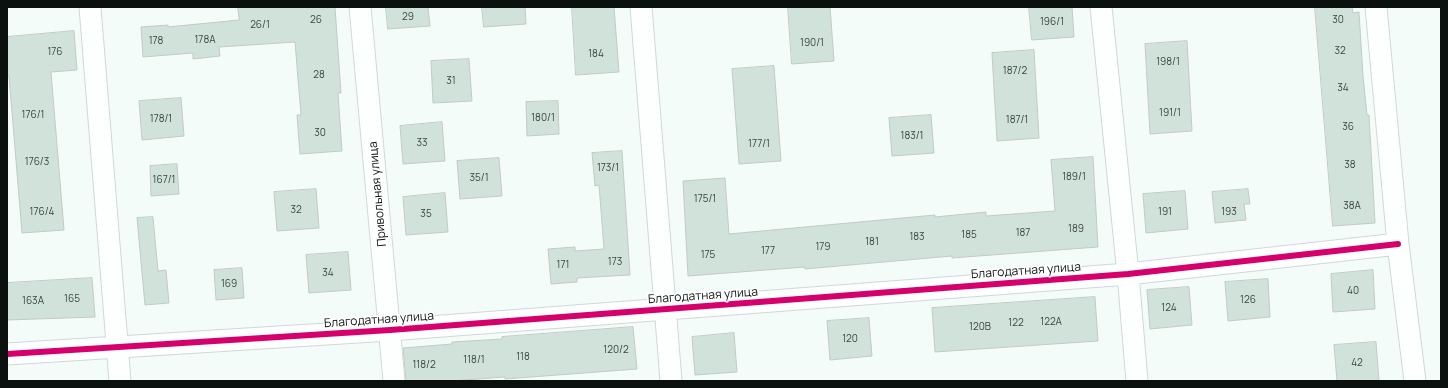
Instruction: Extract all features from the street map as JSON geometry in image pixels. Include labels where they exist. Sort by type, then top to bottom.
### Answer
[{"type":"street","points":[[90,7],[120,381]]},
{"type":"street","name":"Привольная улица","points":[[360,7],[394,381]]},
{"type":"street","points":[[642,7],[671,381]]},
{"type":"street","points":[[1101,7],[1128,274],[1137,381]]},
{"type":"street","points":[[1376,7],[1398,244],[1414,381]]},
{"type":"street","name":"Благодатная улица","points":[[7,354],[390,330],[1128,274],[1398,244]]},
{"type":"building","points":[[238,7],[335,7],[341,93],[338,93],[342,151],[300,154],[297,115],[301,115],[295,42],[219,47],[220,56],[193,59],[193,53],[143,57],[141,27],[168,25],[168,27],[239,20]]},
{"type":"building","points":[[386,7],[428,7],[430,26],[388,29]]},
{"type":"building","points":[[482,7],[525,7],[526,24],[484,27]]},
{"type":"building","points":[[572,7],[614,7],[619,72],[576,75]]},
{"type":"building","points":[[788,7],[830,7],[834,61],[792,64]]},
{"type":"building","points":[[1029,7],[1072,7],[1074,37],[1032,40]]},
{"type":"building","points":[[1315,7],[1352,7],[1353,13],[1359,12],[1363,76],[1367,115],[1369,115],[1375,223],[1333,226]]},
{"type":"building","points":[[74,31],[77,70],[51,72],[64,230],[22,233],[9,76],[7,76],[7,37]]},
{"type":"building","points":[[1187,41],[1192,131],[1150,134],[1145,44]]},
{"type":"building","points":[[1034,50],[1039,138],[997,141],[992,53]]},
{"type":"building","points":[[469,59],[472,101],[433,103],[431,61]]},
{"type":"building","points":[[774,66],[781,161],[739,164],[732,69]]},
{"type":"building","points":[[181,98],[184,136],[142,140],[139,101]]},
{"type":"building","points":[[558,101],[559,134],[527,136],[526,102]]},
{"type":"building","points":[[931,115],[934,153],[892,156],[889,118]]},
{"type":"building","points":[[442,122],[445,161],[403,164],[400,126]]},
{"type":"building","points":[[622,151],[630,275],[577,278],[577,282],[551,284],[548,249],[575,247],[575,251],[604,249],[599,185],[595,186],[592,153]]},
{"type":"building","points":[[1093,157],[1098,247],[952,258],[952,256],[805,269],[805,267],[688,276],[683,181],[725,178],[729,234],[935,215],[935,217],[986,212],[986,216],[1055,211],[1051,160]]},
{"type":"building","points":[[499,158],[502,196],[460,199],[457,161]]},
{"type":"building","points":[[177,164],[179,194],[151,196],[150,166]]},
{"type":"building","points":[[316,189],[319,228],[277,231],[274,192]]},
{"type":"building","points":[[1248,189],[1250,204],[1244,204],[1246,220],[1215,223],[1212,192]]},
{"type":"building","points":[[1185,191],[1188,229],[1146,233],[1143,194]]},
{"type":"building","points":[[445,193],[448,232],[406,235],[403,197]]},
{"type":"building","points":[[153,217],[158,271],[166,270],[169,303],[145,305],[137,218]]},
{"type":"building","points":[[348,252],[351,290],[309,293],[306,255]]},
{"type":"building","points":[[242,268],[244,298],[216,300],[214,270]]},
{"type":"building","points":[[1373,270],[1375,309],[1333,312],[1331,274]]},
{"type":"building","points":[[92,278],[95,317],[7,320],[7,283]]},
{"type":"building","points":[[1268,279],[1270,317],[1228,321],[1225,282]]},
{"type":"building","points":[[1189,287],[1192,325],[1150,329],[1147,290]]},
{"type":"building","points":[[1095,297],[1098,341],[935,352],[932,308]]},
{"type":"building","points":[[869,318],[872,356],[830,360],[827,321]]},
{"type":"building","points":[[633,327],[637,369],[505,379],[505,377],[452,381],[406,381],[403,348],[452,344],[452,342],[502,339],[502,337]]},
{"type":"building","points":[[734,333],[737,372],[695,375],[692,337]]},
{"type":"building","points":[[1376,342],[1379,381],[1337,381],[1334,345]]},
{"type":"cycle path","points":[[7,354],[390,330],[1128,274],[1398,244]]}]
